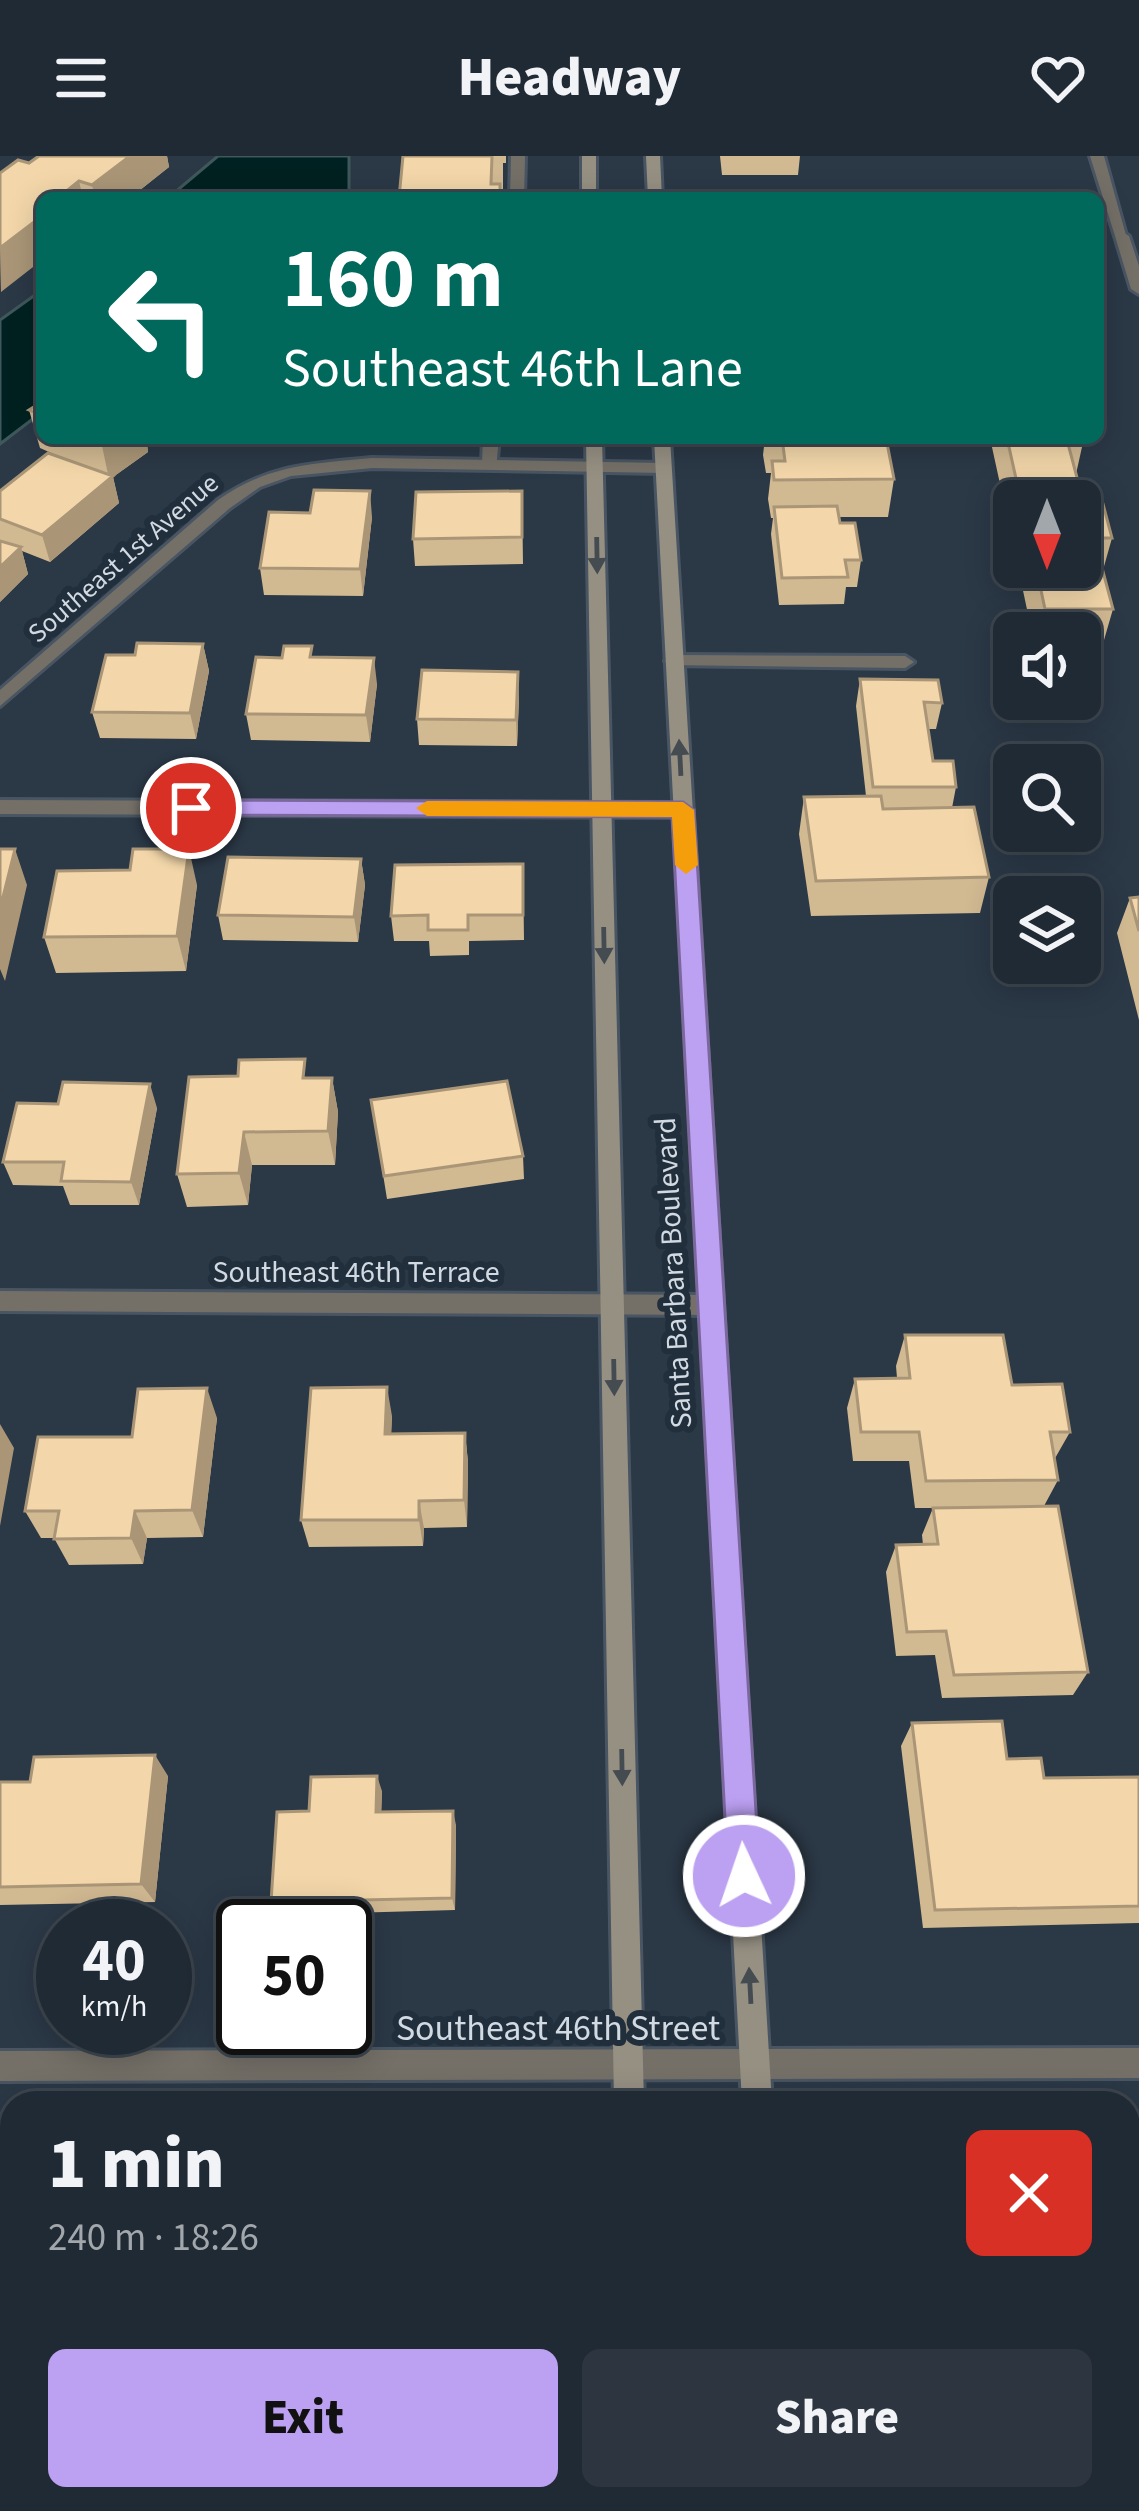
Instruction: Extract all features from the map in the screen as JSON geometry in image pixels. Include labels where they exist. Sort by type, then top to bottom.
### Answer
[{"type":"main road","points":[[589,156],[590,192]]},
{"type":"main road","points":[[652,156],[655,192]]},
{"type":"main road","name":"Santa Barbara Boulevard","points":[[594,444],[629,2091]]},
{"type":"main road","name":"Santa Barbara Boulevard","points":[[662,444],[756,2091]]},
{"type":"street","points":[[517,192],[518,156]]},
{"type":"street","points":[[1097,156],[1130,236],[1139,289]]},
{"type":"street","points":[[491,444],[490,464],[663,468]]},
{"type":"street","name":"Southeast 1st Avenue","points":[[0,700],[224,504],[254,484],[290,470],[372,463],[490,464]]},
{"type":"street","points":[[674,661],[905,662]]},
{"type":"street","points":[[0,807],[683,810]]},
{"type":"street","name":"Southeast 46th Terrace","points":[[0,1301],[711,1304]]},
{"type":"street","name":"Southeast 46th Street","points":[[0,2066],[1139,2063]]},
{"type":"shaded area","points":[[218,156],[349,156],[349,192],[175,192]]},
{"type":"shaded area","points":[[36,294],[36,417],[0,444],[0,320]]},
{"type":"building","points":[[39,156],[130,156],[92,185],[79,181],[65,192],[36,192],[36,221],[0,248],[0,173],[18,160],[29,163]]},
{"type":"building","points":[[403,156],[492,156],[491,184],[500,184],[500,192],[400,192]]},
{"type":"building","points":[[783,444],[887,444],[894,479],[774,480],[772,461],[785,461]]},
{"type":"building","points":[[1008,444],[1068,444],[1078,480],[1016,480]]},
{"type":"building","points":[[48,453],[113,476],[42,535],[0,519],[0,491]]},
{"type":"building","points":[[314,490],[370,491],[360,569],[260,568],[269,512],[310,513]]},
{"type":"building","points":[[522,491],[522,537],[413,539],[416,492]]},
{"type":"building","points":[[1101,504],[1103,504],[1112,538],[1101,538]]},
{"type":"building","points":[[837,506],[840,523],[855,523],[861,560],[845,560],[848,577],[782,578],[774,507]]},
{"type":"building","points":[[0,541],[21,547],[0,567]]},
{"type":"building","points":[[1101,564],[1113,609],[1045,609],[1040,588],[1101,588]]},
{"type":"building","points":[[137,643],[203,644],[190,713],[92,712],[106,655],[135,655]]},
{"type":"building","points":[[284,646],[312,646],[310,657],[374,658],[366,715],[246,714],[256,657],[282,658]]},
{"type":"building","points":[[422,670],[518,672],[516,720],[417,719]]},
{"type":"building","points":[[860,679],[938,680],[942,703],[924,702],[933,761],[953,761],[956,787],[873,787]]},
{"type":"building","points":[[881,796],[883,809],[974,807],[989,877],[816,881],[804,797]]},
{"type":"building","points":[[0,849],[15,849],[0,909]]},
{"type":"building","points":[[133,849],[189,849],[177,936],[44,937],[57,871],[130,870]]},
{"type":"building","points":[[228,857],[361,859],[354,917],[218,915]]},
{"type":"building","points":[[523,864],[523,915],[468,915],[468,930],[428,930],[428,915],[391,916],[395,865]]},
{"type":"building","points":[[1139,897],[1139,931],[1130,898]]},
{"type":"building","points":[[305,1059],[303,1078],[332,1078],[328,1131],[244,1132],[239,1173],[177,1174],[189,1077],[238,1076],[239,1060]]},
{"type":"building","points":[[507,1081],[523,1156],[384,1176],[371,1100]]},
{"type":"building","points":[[63,1082],[150,1084],[131,1182],[61,1181],[64,1162],[3,1162],[17,1103],[58,1104]]},
{"type":"building","points":[[905,1335],[1003,1335],[1012,1385],[1062,1384],[1070,1432],[1050,1432],[1058,1480],[926,1481],[919,1432],[861,1432],[855,1379],[910,1378]]},
{"type":"building","points":[[387,1387],[385,1434],[465,1433],[464,1500],[419,1501],[419,1520],[301,1520],[311,1388]]},
{"type":"building","points":[[207,1388],[192,1510],[135,1511],[131,1538],[54,1539],[59,1511],[25,1511],[38,1437],[132,1437],[138,1389]]},
{"type":"building","points":[[1058,1506],[1088,1672],[954,1675],[946,1631],[907,1632],[896,1545],[938,1544],[933,1508]]},
{"type":"building","points":[[1002,1721],[1007,1759],[1041,1758],[1044,1778],[1139,1777],[1139,1906],[935,1910],[912,1723]]},
{"type":"building","points":[[155,1755],[141,1884],[0,1887],[0,1782],[30,1782],[34,1757]]},
{"type":"building","points":[[377,1776],[376,1812],[453,1811],[452,1898],[271,1899],[277,1812],[309,1811],[311,1777]]},
{"type":"slow traffic","points":[[427,808],[683,810],[686,865]]},
{"type":"route","points":[[191,808],[683,810],[744,1876]]}]
